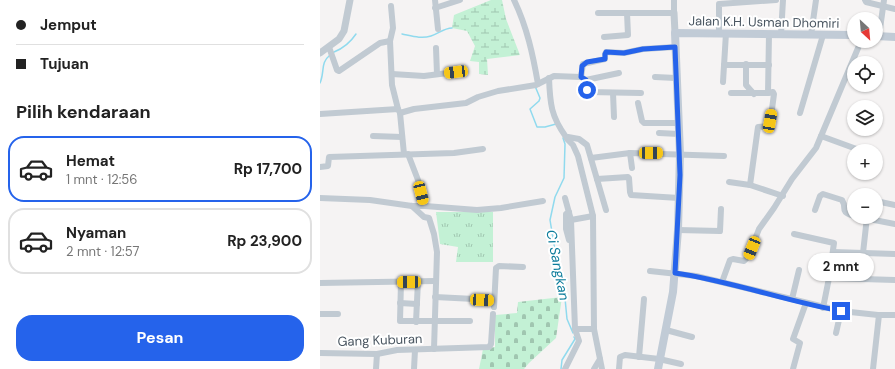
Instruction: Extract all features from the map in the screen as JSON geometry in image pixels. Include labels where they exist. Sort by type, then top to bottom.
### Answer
[{"type":"main road","name":"Jalan K.H. Usman Dhomiri","points":[[658,369],[673,292],[678,230],[680,154],[675,33],[847,35]]},
{"type":"main road","points":[[883,36],[895,37]]},
{"type":"street","points":[[320,53],[337,42],[344,31],[350,0]]},
{"type":"street","points":[[435,0],[438,29]]},
{"type":"street","points":[[435,8],[460,0]]},
{"type":"street","points":[[514,0],[524,23],[533,53],[536,84]]},
{"type":"street","points":[[674,0],[675,33]]},
{"type":"street","points":[[723,82],[724,64],[720,4],[776,0]]},
{"type":"street","points":[[781,34],[783,0]]},
{"type":"street","points":[[811,35],[816,0]]},
{"type":"street","points":[[865,0],[884,3],[895,9]]},
{"type":"street","points":[[391,6],[393,28],[390,41],[392,85],[399,111],[402,137],[406,154],[418,180],[425,206]]},
{"type":"street","points":[[598,13],[674,12]]},
{"type":"street","points":[[604,37],[628,36],[627,13]]},
{"type":"street","points":[[768,93],[769,34]]},
{"type":"street","points":[[800,113],[822,35]]},
{"type":"street","points":[[328,47],[337,70],[339,71],[380,43],[390,41]]},
{"type":"street","points":[[641,93],[589,92],[587,90],[582,66],[584,63],[605,59],[606,52],[624,53],[629,51],[675,47]]},
{"type":"street","points":[[436,48],[437,74]]},
{"type":"street","points":[[722,282],[730,260],[733,259],[744,261],[748,257],[759,229],[783,196],[792,180],[813,154],[858,48]]},
{"type":"street","points":[[724,64],[769,65]]},
{"type":"street","points":[[746,64],[746,85],[754,94]]},
{"type":"street","points":[[392,74],[424,76],[456,72]]},
{"type":"street","points":[[320,114],[399,111],[466,103],[478,97],[498,91],[536,84],[554,76],[584,78],[619,73]]},
{"type":"street","points":[[655,77],[676,78]]},
{"type":"street","points":[[549,78],[550,102],[553,115],[578,156],[593,216],[594,329],[602,369]]},
{"type":"street","points":[[613,93],[614,117]]},
{"type":"street","points":[[731,93],[774,94],[770,124],[768,126],[759,127],[750,185]]},
{"type":"street","points":[[638,103],[642,121],[644,123],[678,123]]},
{"type":"street","points":[[659,133],[678,134]]},
{"type":"street","points":[[373,136],[402,137]]},
{"type":"street","points":[[821,136],[847,146]]},
{"type":"street","points":[[567,138],[579,139],[587,146],[606,210]]},
{"type":"street","points":[[320,167],[328,166],[329,156],[378,156],[483,149]]},
{"type":"street","points":[[591,158],[630,153],[724,156]]},
{"type":"street","points":[[630,153],[632,168]]},
{"type":"street","points":[[597,179],[628,177],[630,179],[631,195],[679,198]]},
{"type":"street","points":[[729,182],[750,185],[783,196]]},
{"type":"street","points":[[815,210],[821,195],[823,194],[842,200],[844,202],[844,211],[847,214]]},
{"type":"street","points":[[320,198],[370,200],[412,206],[476,210],[501,208],[543,201]]},
{"type":"street","points":[[565,198],[571,220],[575,329],[579,341],[565,369]]},
{"type":"street","points":[[883,202],[895,205]]},
{"type":"street","points":[[412,206],[424,217],[429,218],[432,225],[436,252],[434,349]]},
{"type":"street","points":[[678,230],[720,230],[722,209]]},
{"type":"street","points":[[569,212],[566,214],[566,229],[572,251]]},
{"type":"street","points":[[571,220],[593,216]]},
{"type":"street","points":[[883,221],[895,224]]},
{"type":"street","points":[[863,253],[869,224]]},
{"type":"street","points":[[794,234],[834,243],[823,308]]},
{"type":"street","points":[[833,252],[895,254]]},
{"type":"street","points":[[435,297],[494,300],[496,268],[498,266],[523,267]]},
{"type":"street","points":[[792,299],[799,270]]},
{"type":"street","points":[[650,271],[675,273],[722,282],[823,308],[879,315],[895,315]]},
{"type":"street","points":[[829,278],[895,280]]},
{"type":"street","points":[[416,322],[418,281]]},
{"type":"street","points":[[320,283],[435,281]]},
{"type":"street","points":[[400,282],[399,320],[401,322],[470,321]]},
{"type":"street","points":[[639,357],[644,299]]},
{"type":"street","name":"Gang Kuburan","points":[[320,353],[377,354],[397,350],[490,346],[494,300]]},
{"type":"street","points":[[400,303],[417,304]]},
{"type":"street","points":[[793,369],[800,343],[793,339],[806,303]]},
{"type":"street","points":[[836,333],[841,311]]},
{"type":"street","points":[[320,314],[338,314]]},
{"type":"street","points":[[873,369],[879,315]]},
{"type":"street","points":[[575,329],[594,329]]},
{"type":"street","points":[[666,330],[692,337]]},
{"type":"street","points":[[414,369],[415,350]]},
{"type":"street","points":[[376,369],[377,354]]},
{"type":"street","points":[[619,369],[621,356],[625,355],[659,359],[681,364]]},
{"type":"street","points":[[594,369],[600,359]]},
{"type":"green space","points":[[491,0],[502,0],[506,19],[520,55],[487,59],[488,75],[479,74],[479,62],[470,61],[475,46],[467,31],[452,28],[454,15]]},
{"type":"green space","points":[[436,212],[493,212],[493,262],[456,262],[458,247],[440,244]]},
{"type":"green space","points":[[562,297],[556,338],[524,369],[479,369],[483,349],[495,347],[495,315],[517,313],[518,302]]},
{"type":"waterway","points":[[402,34],[416,37],[427,37],[452,28]]},
{"type":"waterway","points":[[334,52],[346,45],[356,34]]},
{"type":"waterway","points":[[320,83],[325,61],[330,55]]},
{"type":"waterway","name":"Ci Sangkan","points":[[535,86],[540,98],[539,101],[530,109],[537,127],[545,127],[556,124]]},
{"type":"waterway","name":"Ci Sangkan","points":[[563,138],[565,144],[564,178],[555,197],[550,220],[556,256],[557,275],[564,288],[567,319],[573,333]]},
{"type":"waterway","name":"Ci Sangkan","points":[[561,369],[562,360],[575,339],[574,337]]},
{"type":"route","points":[[587,90],[586,80],[585,78],[581,77],[582,66],[587,62],[605,59],[606,52],[624,53],[643,49],[675,47],[680,154],[675,273],[696,276],[792,299],[814,306],[841,311]]}]
